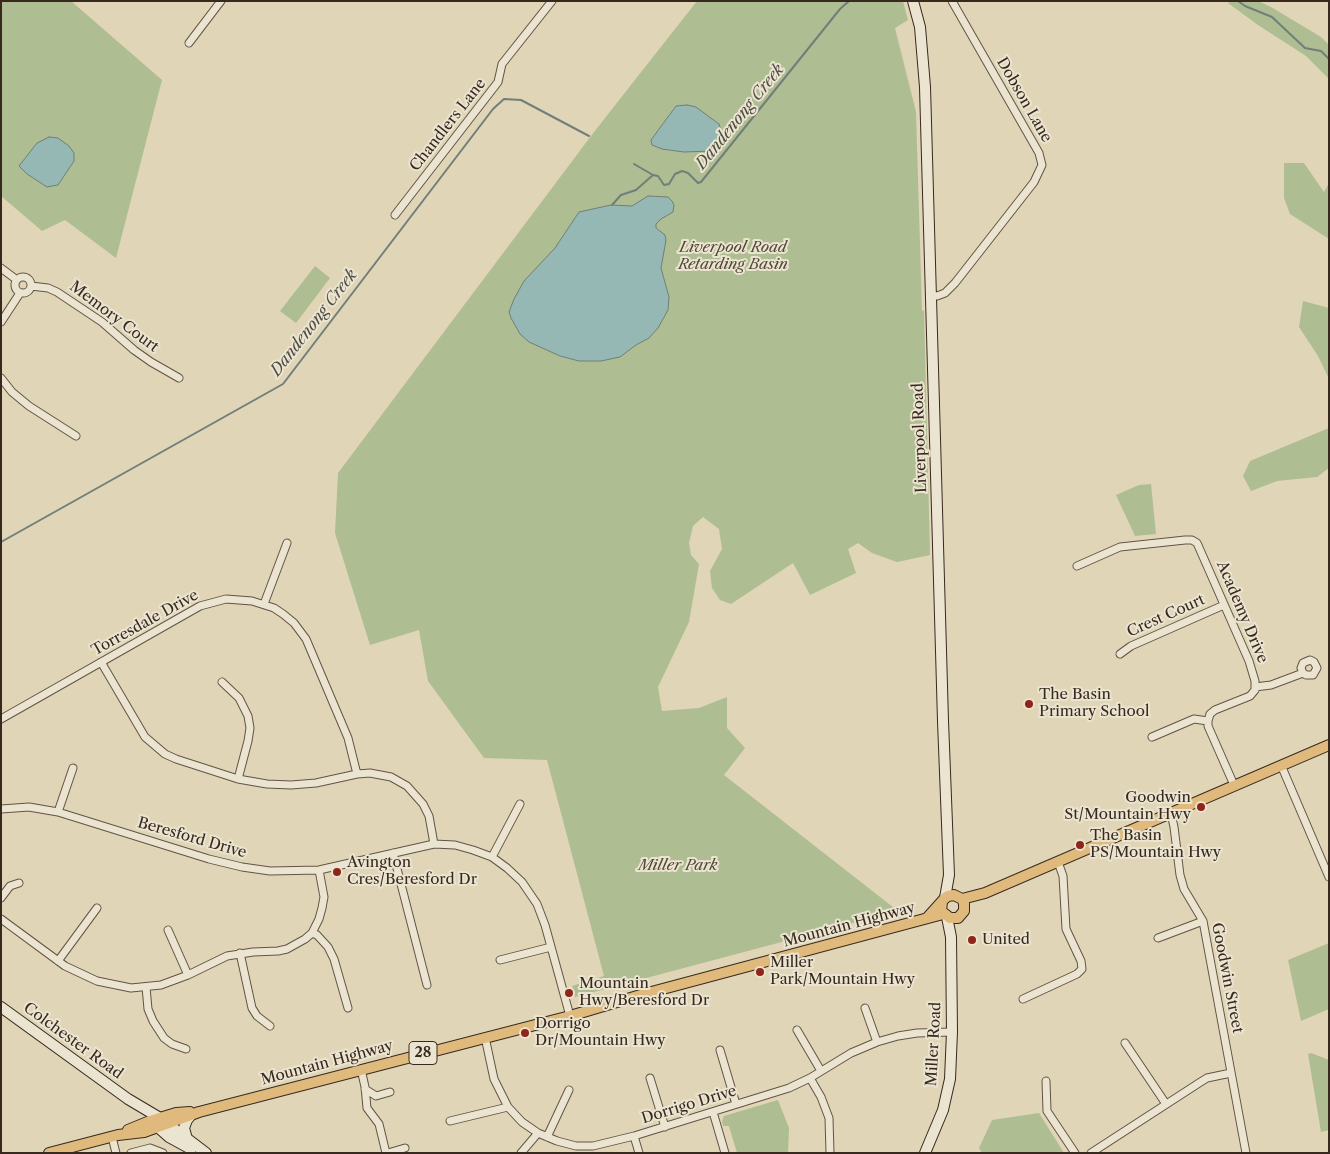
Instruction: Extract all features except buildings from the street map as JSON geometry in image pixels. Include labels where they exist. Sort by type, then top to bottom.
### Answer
[{"type":"main road","name":"Liverpool Road","points":[[913,1],[920,27],[925,87],[949,875],[943,900]]},
{"type":"main road","points":[[962,901],[1058,862],[1329,745]]},
{"type":"main road","name":"Liverpool Road","points":[[949,875],[962,901]]},
{"type":"main road","points":[[945,916],[941,911],[943,900],[954,894],[962,901]]},
{"type":"main road","name":"Mountain Highway","points":[[926,919],[943,900]]},
{"type":"main road","points":[[958,918],[961,915],[962,901]]},
{"type":"main road","name":"Mountain Highway","points":[[48,1153],[115,1136],[159,1122],[176,1113],[195,1113],[570,1016],[644,994],[926,919],[945,916]]},
{"type":"main road","name":"28","points":[[945,916],[954,919],[958,918]]},
{"type":"main road","name":"Miller Road","points":[[925,1153],[943,1110],[950,1079],[952,1032],[951,933],[945,916]]},
{"type":"main road","name":"Miller Road","points":[[951,933],[958,918]]},
{"type":"main road","name":"Colchester Road","points":[[1,1007],[159,1122]]},
{"type":"main road","points":[[187,1139],[184,1128],[187,1120],[195,1113]]},
{"type":"main road","points":[[159,1122],[206,1153]]},
{"type":"main road","points":[[159,1122],[170,1137],[196,1153]]},
{"type":"street","points":[[189,43],[221,1]]},
{"type":"street","name":"Chandlers Lane","points":[[395,215],[498,82],[502,64],[552,1]]},
{"type":"street","name":"Dobson Lane","points":[[930,295],[937,296],[945,293],[955,284],[1034,182],[1042,165],[1039,153],[952,1]]},
{"type":"street","points":[[1,268],[17,280]]},
{"type":"street","points":[[1,322],[20,293],[28,291],[31,286],[27,279],[17,280]]},
{"type":"street","points":[[17,280],[16,289],[20,293]]},
{"type":"street","name":"Memory Court","points":[[31,286],[48,288],[57,292],[102,322],[151,362],[179,378]]},
{"type":"street","points":[[1,378],[12,392],[29,406],[76,436]]},
{"type":"street","name":"Academy Drive","points":[[1077,566],[1120,547],[1192,540],[1197,543],[1249,661],[1255,687],[1250,696],[1215,710],[1210,714],[1208,721]]},
{"type":"street","points":[[264,604],[287,543]]},
{"type":"street","name":"Torresdale Drive","points":[[1,719],[188,612],[208,603],[232,599],[252,601],[264,604],[283,614],[306,639],[348,738],[358,774]]},
{"type":"street","name":"Crest Court","points":[[1120,654],[1131,646],[1224,605]]},
{"type":"street","points":[[102,662],[145,737],[157,749],[176,759],[238,779],[267,784],[316,783],[370,773],[390,777],[408,786],[423,804],[429,816],[434,844]]},
{"type":"street","points":[[1255,687],[1271,685],[1303,673]]},
{"type":"street","points":[[222,682],[239,698],[248,716],[250,728],[238,779]]},
{"type":"street","points":[[1152,737],[1194,719],[1208,721],[1208,726],[1234,785]]},
{"type":"street","points":[[1282,765],[1329,878]]},
{"type":"street","points":[[58,812],[73,768]]},
{"type":"street","points":[[492,857],[520,804]]},
{"type":"street","name":"Beresford Drive","points":[[1,809],[29,807],[58,812],[230,865],[270,871],[319,870],[434,844],[455,845],[473,850],[492,857],[507,868],[522,882],[537,904],[545,925],[570,1016]]},
{"type":"street","name":"Goodwin Street","points":[[1171,813],[1180,875],[1184,889],[1203,921],[1246,1153]]},
{"type":"street","points":[[393,853],[427,985]]},
{"type":"street","points":[[1023,999],[1077,974],[1082,969],[1081,961],[1066,929],[1063,876],[1058,862]]},
{"type":"street","points":[[1,919],[58,962],[97,981],[121,987],[160,985],[188,975],[227,956],[240,953],[278,951],[287,949],[305,939],[319,920],[324,896],[319,870]]},
{"type":"street","points":[[1,898],[10,886],[19,883]]},
{"type":"street","points":[[58,962],[97,908]]},
{"type":"street","points":[[1158,938],[1203,921]]},
{"type":"street","points":[[168,930],[188,975]]},
{"type":"street","points":[[312,932],[328,946],[334,959],[348,1008]]},
{"type":"street","points":[[500,960],[551,947]]},
{"type":"street","points":[[240,953],[252,1008],[257,1016],[270,1026]]},
{"type":"street","points":[[146,987],[148,1009],[158,1029],[164,1038],[172,1044],[186,1049]]},
{"type":"street","points":[[865,1008],[877,1042]]},
{"type":"street","points":[[797,1030],[821,1071]]},
{"type":"street","name":"Dorrigo Drive","points":[[485,1037],[494,1079],[508,1107],[522,1122],[538,1133],[575,1149],[634,1136],[789,1088],[850,1054],[877,1042],[916,1033],[952,1032]]},
{"type":"street","points":[[1124,1043],[1166,1104]]},
{"type":"street","points":[[720,1050],[736,1104]]},
{"type":"street","points":[[361,1069],[367,1108],[378,1124],[387,1153],[405,1148]]},
{"type":"street","points":[[1091,1153],[1207,1078],[1231,1073]]},
{"type":"street","points":[[650,1078],[665,1126]]},
{"type":"street","points":[[810,1078],[821,1097],[828,1118],[830,1153]]},
{"type":"street","points":[[1046,1081],[1047,1111],[1074,1153]]},
{"type":"street","points":[[365,1089],[376,1096],[390,1092]]},
{"type":"street","points":[[547,1137],[569,1090]]},
{"type":"street","points":[[450,1121],[508,1107]]},
{"type":"street","points":[[712,1112],[725,1153]]},
{"type":"street","points":[[520,1153],[538,1133]]},
{"type":"street","points":[[115,1136],[116,1153]]},
{"type":"street","points":[[634,1136],[639,1153]]},
{"type":"street","points":[[131,1153],[150,1148],[162,1153]]},
{"type":"green space","points":[[1,1],[71,1],[162,80],[116,258],[65,220],[42,231],[1,196]]},
{"type":"green space","points":[[697,1],[903,1],[908,20],[895,28],[916,112],[922,311],[924,310],[930,555],[897,562],[872,553],[858,543],[848,549],[856,573],[810,595],[793,563],[731,604],[720,600],[712,588],[710,571],[722,549],[719,529],[703,517],[693,526],[689,543],[691,555],[699,564],[689,622],[658,687],[662,711],[699,708],[727,697],[727,728],[745,748],[724,775],[898,911],[575,997],[572,986],[604,976],[547,760],[484,758],[428,681],[419,630],[370,645],[335,533],[338,473],[594,132]]},
{"type":"green space","points":[[1230,1],[1258,1],[1321,37],[1329,45],[1329,79],[1306,56],[1258,25],[1228,3]]},
{"type":"green space","points":[[1284,163],[1304,163],[1324,192],[1329,183],[1329,239],[1290,214],[1284,198]]},
{"type":"green space","points":[[315,266],[330,278],[296,323],[280,311]]},
{"type":"green space","points":[[1303,301],[1329,308],[1329,379],[1318,356],[1299,327]]},
{"type":"green space","points":[[1329,428],[1329,468],[1317,477],[1277,481],[1251,491],[1243,476],[1250,461]]},
{"type":"green space","points":[[1151,484],[1156,534],[1135,536],[1116,495],[1139,485]]},
{"type":"green space","points":[[1329,943],[1329,1009],[1301,1021],[1288,960]]},
{"type":"green space","points":[[1311,1053],[1329,1060],[1329,1130],[1321,1132],[1308,1054]]},
{"type":"green space","points":[[778,1100],[789,1128],[788,1153],[737,1153],[729,1126],[723,1126],[724,1116]]},
{"type":"green space","points":[[1039,1113],[1064,1153],[982,1153],[979,1148],[992,1120]]},
{"type":"water","points":[[687,105],[696,107],[719,124],[722,133],[721,143],[712,151],[684,152],[662,149],[652,145],[651,140],[676,106]]},
{"type":"water","points":[[49,137],[58,138],[69,146],[74,153],[74,161],[58,185],[47,187],[27,174],[19,166],[37,143]]},
{"type":"water","points":[[648,196],[668,197],[674,205],[673,212],[656,224],[656,228],[665,235],[666,240],[661,268],[669,297],[668,310],[658,328],[649,338],[620,357],[601,361],[579,361],[560,356],[529,342],[520,334],[511,318],[509,312],[514,299],[524,281],[555,248],[579,212],[611,205],[632,206]]},
{"type":"waterway","name":"Dandenong Creek","points":[[634,164],[658,176],[664,185],[669,184],[675,174],[682,171],[688,173],[698,183],[701,182],[840,9],[849,1]]},
{"type":"waterway","points":[[1238,1],[1245,6],[1272,17],[1305,48],[1321,51],[1329,59]]},
{"type":"waterway","name":"Dandenong Creek","points":[[1,542],[283,384],[493,109],[504,99],[521,100],[589,136]]},
{"type":"waterway","points":[[612,205],[621,195],[636,190],[653,175]]},
{"type":"place","name":"The Basin Primary School","points":[[1029,704]]},
{"type":"place","name":"Goodwin St/Mountain Hwy","points":[[1201,807]]},
{"type":"place","name":"The Basin PS/Mountain Hwy","points":[[1080,845]]},
{"type":"place","name":"Avington Cres/Beresford Dr","points":[[337,872]]},
{"type":"place","name":"United","points":[[972,940]]},
{"type":"place","name":"Miller Park/Mountain Hwy","points":[[760,972]]},
{"type":"place","name":"Mountain Hwy/Beresford Dr","points":[[569,993]]},
{"type":"place","name":"Dorrigo Dr/Mountain Hwy","points":[[525,1033]]},
{"type":"park label","name":"Liverpool Road Retarding Basin","points":[[733,256]]},
{"type":"park label","name":"Miller Park","points":[[678,866]]}]
